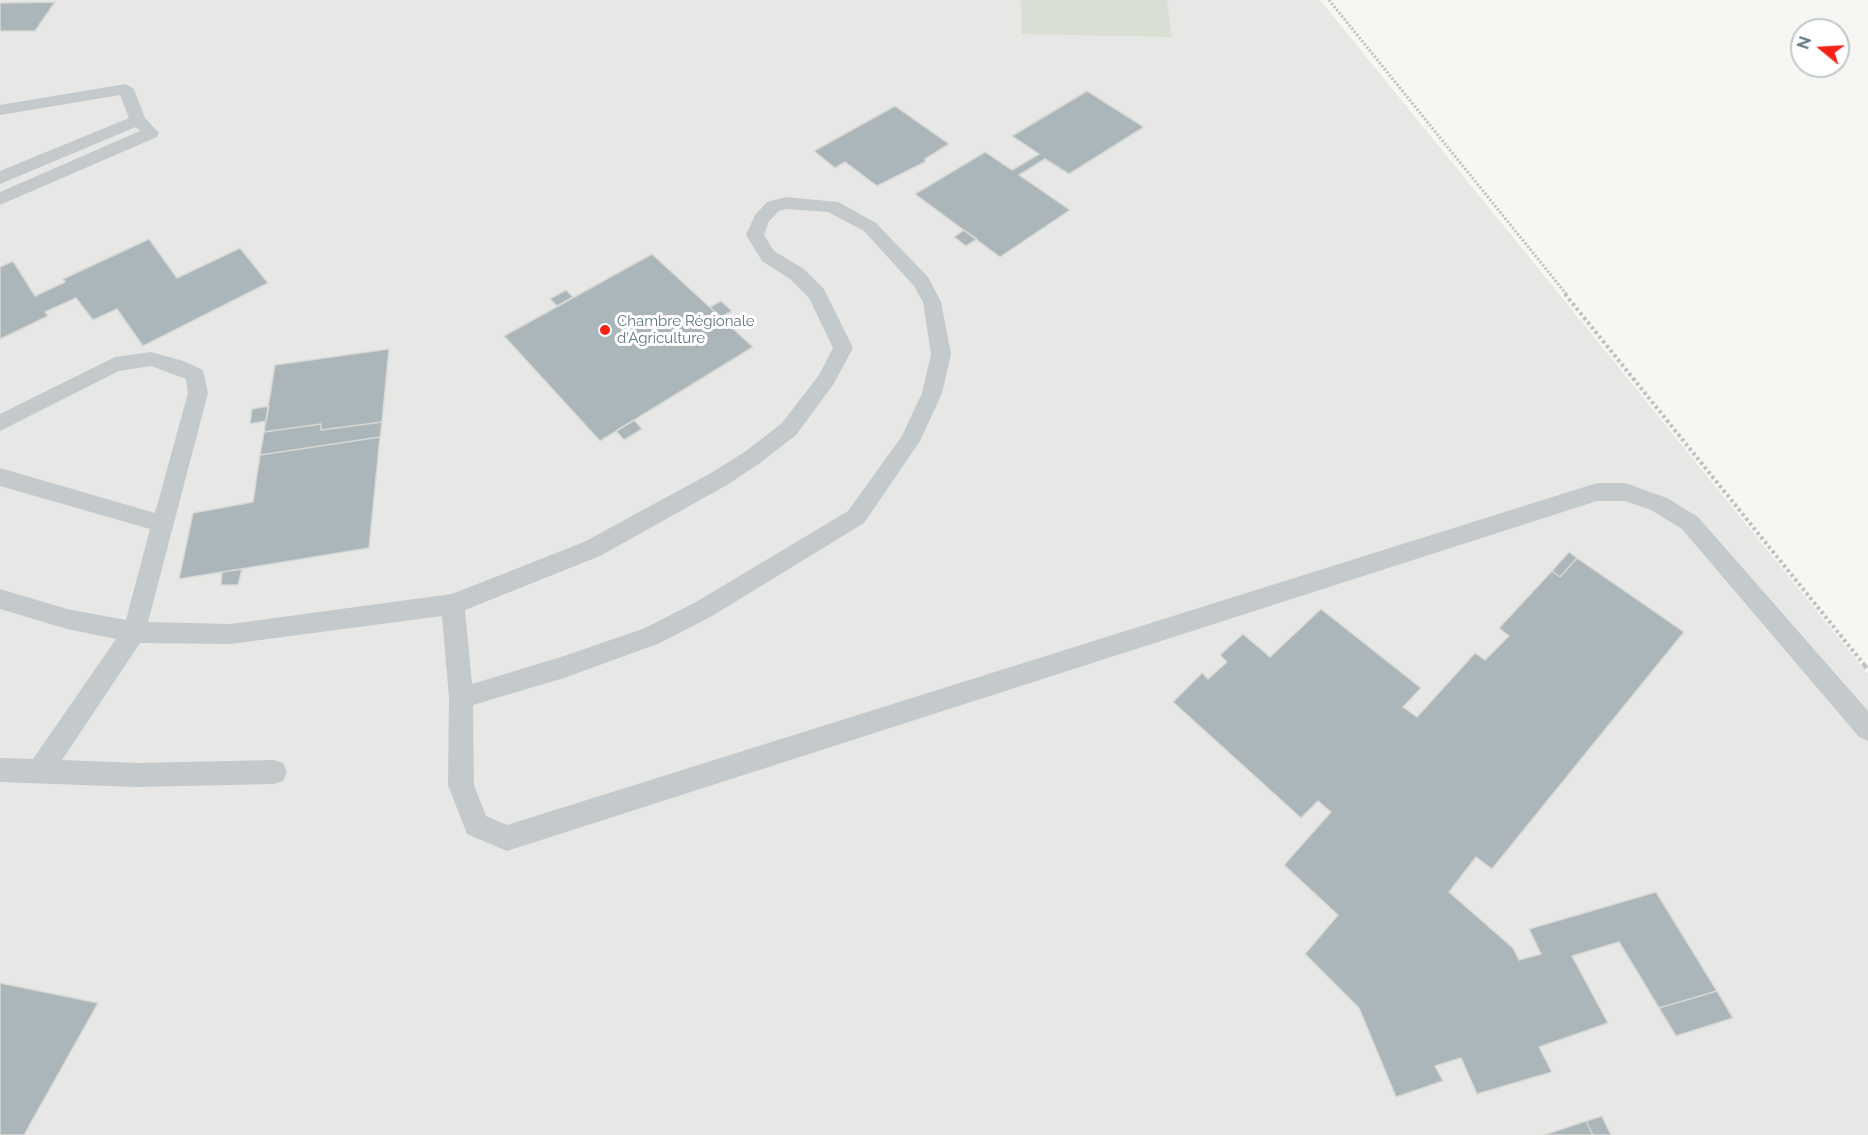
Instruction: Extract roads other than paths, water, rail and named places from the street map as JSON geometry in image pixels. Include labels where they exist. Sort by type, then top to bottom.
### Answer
[{"type":"lane","points":[[0,110],[126,89],[138,120],[151,133],[0,199]]},
{"type":"lane","points":[[0,178],[138,120]]},
{"type":"lane","points":[[0,599],[67,619],[134,632],[230,634],[453,604],[592,549],[719,478],[753,457],[789,429],[826,380],[843,348],[817,294],[797,274],[768,256],[755,235],[760,219],[773,206],[786,203],[832,206],[870,227],[921,282],[932,302],[941,354],[932,393],[910,441],[856,517],[704,609],[652,636],[564,667],[461,698]]},
{"type":"lane","points":[[0,423],[115,364],[151,359],[196,375],[198,393],[134,632],[40,771]]},
{"type":"lane","points":[[0,477],[163,524]]},
{"type":"lane","points":[[453,604],[461,698],[461,785],[476,825],[507,838],[1597,492],[1625,492],[1659,504],[1690,524],[1868,729]]},
{"type":"lane","points":[[0,770],[137,775],[274,772]]},
{"type":"place","name":"Chambre Régionale d'Agriculture","points":[[605,330]]}]
